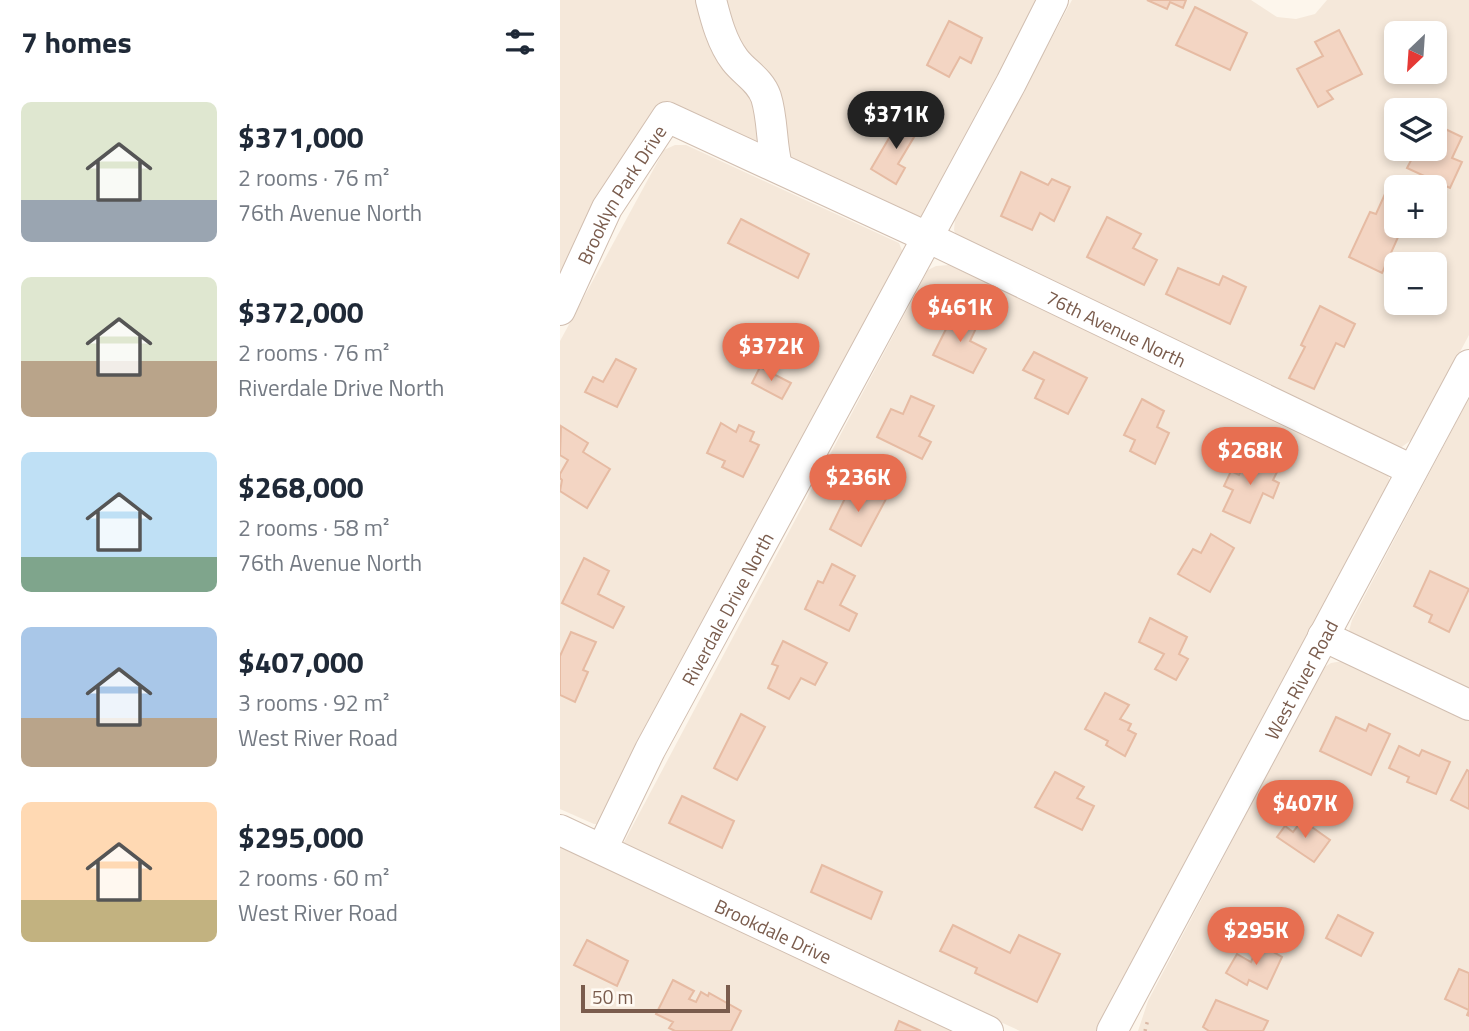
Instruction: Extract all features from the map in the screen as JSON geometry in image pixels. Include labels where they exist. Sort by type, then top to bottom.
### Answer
[{"type":"street","points":[[711,0],[718,28],[735,60],[753,75],[766,97],[772,148],[777,166]]},
{"type":"street","name":"Riverdale Drive North","points":[[602,849],[650,750],[772,520],[1053,0]]},
{"type":"street","name":"76th Avenue North","points":[[667,117],[927,237],[1412,470]]},
{"type":"street","name":"Brooklyn Park Drive","points":[[560,310],[607,208],[667,117]]},
{"type":"street","name":"West River Road","points":[[1112,1031],[1469,365]]},
{"type":"street","points":[[1323,636],[1469,705]]},
{"type":"street","name":"Brookdale Drive","points":[[560,830],[988,1031]]},
{"type":"street","points":[[1128,1031],[1132,994]]},
{"type":"shaded area","points":[[560,0],[1040,0],[924,215],[916,218],[683,115],[560,284]]},
{"type":"shaded area","points":[[1072,0],[1251,0],[1277,17],[1296,19],[1315,14],[1327,0],[1469,0],[1469,335],[1414,438],[1399,449],[958,241],[954,230],[955,219]]},
{"type":"shaded area","points":[[675,145],[686,145],[899,243],[903,253],[599,824],[594,824],[560,809],[560,341],[664,150]]},
{"type":"shaded area","points":[[949,265],[1387,473],[1390,481],[1389,489],[1096,1031],[1020,1031],[627,851],[623,844],[928,270]]},
{"type":"shaded area","points":[[1469,398],[1469,692],[1355,638],[1349,631],[1352,620]]},
{"type":"shaded area","points":[[1343,661],[1469,721],[1469,1031],[1138,1031],[1148,1001],[1323,668]]},
{"type":"shaded area","points":[[560,846],[955,1031],[560,1031]]},
{"type":"building","points":[[1147,0],[1186,0],[1183,8],[1170,2],[1167,9]]},
{"type":"building","points":[[1195,7],[1247,33],[1230,70],[1176,45]]},
{"type":"building","points":[[949,21],[982,38],[971,63],[960,57],[949,77],[927,65]]},
{"type":"building","points":[[1339,30],[1362,74],[1327,91],[1333,99],[1318,107],[1297,69],[1323,56],[1315,42]]},
{"type":"building","points":[[902,116],[920,127],[898,164],[905,168],[896,184],[871,169]]},
{"type":"building","points":[[1447,130],[1462,137],[1452,158],[1462,162],[1450,188],[1447,187],[1447,175],[1422,175],[1407,168],[1411,161],[1447,161]]},
{"type":"building","points":[[1021,172],[1048,185],[1052,179],[1070,187],[1054,221],[1040,213],[1032,230],[1001,216]]},
{"type":"building","points":[[1384,196],[1384,238],[1398,238],[1391,252],[1384,252],[1382,273],[1349,257],[1370,212],[1376,214]]},
{"type":"building","points":[[1107,217],[1141,234],[1133,248],[1157,260],[1144,285],[1087,257]]},
{"type":"building","points":[[741,219],[809,254],[798,278],[728,243]]},
{"type":"building","points":[[1178,268],[1219,285],[1223,276],[1246,287],[1230,324],[1166,294]]},
{"type":"building","points":[[1320,306],[1355,324],[1344,347],[1336,343],[1314,389],[1289,378],[1305,347],[1301,345]]},
{"type":"building","points":[[954,313],[978,324],[970,341],[986,349],[973,373],[933,355]]},
{"type":"building","points":[[1034,352],[1087,378],[1068,414],[1035,398],[1044,380],[1023,370]]},
{"type":"building","points":[[616,359],[636,369],[617,407],[585,392],[593,377],[603,382]]},
{"type":"building","points":[[760,367],[791,383],[782,399],[752,383]]},
{"type":"building","points":[[911,396],[934,406],[919,436],[931,442],[922,459],[877,437],[891,409],[903,414]]},
{"type":"building","points":[[1142,399],[1164,411],[1157,427],[1169,433],[1155,464],[1130,451],[1135,440],[1124,435]]},
{"type":"building","points":[[721,423],[736,432],[739,425],[754,432],[750,441],[759,445],[743,477],[722,467],[725,461],[707,453]]},
{"type":"building","points":[[561,426],[588,443],[583,452],[610,469],[587,508],[560,491],[560,474],[568,460],[560,455]]},
{"type":"building","points":[[1249,453],[1279,468],[1273,480],[1279,483],[1273,498],[1263,493],[1250,523],[1223,511],[1233,490],[1224,486],[1231,471],[1239,475]]},
{"type":"building","points":[[853,482],[886,499],[861,546],[830,529]]},
{"type":"building","points":[[1211,534],[1234,548],[1210,592],[1178,574],[1193,549],[1201,553]]},
{"type":"building","points":[[584,558],[609,571],[598,594],[624,607],[613,628],[562,603]]},
{"type":"building","points":[[832,564],[855,576],[840,605],[857,614],[849,631],[805,609],[818,581],[823,583]]},
{"type":"building","points":[[1430,571],[1469,589],[1449,632],[1429,622],[1432,615],[1414,606]]},
{"type":"building","points":[[1150,618],[1187,637],[1179,654],[1188,659],[1176,680],[1155,669],[1164,654],[1139,642]]},
{"type":"building","points":[[571,632],[596,642],[583,670],[588,672],[575,702],[560,695],[560,656]]},
{"type":"building","points":[[783,641],[827,663],[815,685],[801,678],[789,699],[768,688],[778,666],[772,664]]},
{"type":"building","points":[[1105,693],[1129,705],[1120,719],[1131,724],[1128,730],[1136,734],[1125,756],[1106,745],[1108,741],[1085,729]]},
{"type":"building","points":[[741,714],[765,727],[737,780],[714,768]]},
{"type":"building","points":[[1336,717],[1366,731],[1369,724],[1390,734],[1371,775],[1320,751]]},
{"type":"building","points":[[1399,746],[1419,756],[1422,750],[1450,762],[1436,794],[1407,782],[1409,777],[1389,768]]},
{"type":"building","points":[[1467,770],[1469,771],[1469,809],[1451,800]]},
{"type":"building","points":[[1055,772],[1084,787],[1077,798],[1094,806],[1082,830],[1035,807]]},
{"type":"building","points":[[682,796],[734,821],[722,848],[669,823]]},
{"type":"building","points":[[1302,820],[1330,840],[1314,862],[1277,837],[1285,826],[1293,832]]},
{"type":"building","points":[[822,865],[882,892],[871,919],[811,892]]},
{"type":"building","points":[[1338,915],[1373,933],[1361,956],[1326,938]]},
{"type":"building","points":[[953,925],[1010,953],[1019,935],[1060,954],[1037,1002],[975,973],[977,968],[940,951]]},
{"type":"building","points":[[587,940],[628,961],[617,986],[574,965]]},
{"type":"building","points":[[1259,944],[1282,957],[1267,989],[1249,980],[1247,985],[1226,973],[1237,954],[1251,962]]},
{"type":"building","points":[[1459,969],[1469,973],[1469,1010],[1445,999]]},
{"type":"building","points":[[673,980],[694,991],[689,999],[696,1002],[701,992],[708,996],[709,993],[741,1011],[731,1031],[675,1031],[669,1028],[673,1022],[656,1014]]},
{"type":"building","points":[[1216,1000],[1268,1021],[1263,1031],[1209,1031],[1203,1027]]},
{"type":"building","points":[[899,1021],[921,1031],[895,1031]]}]
